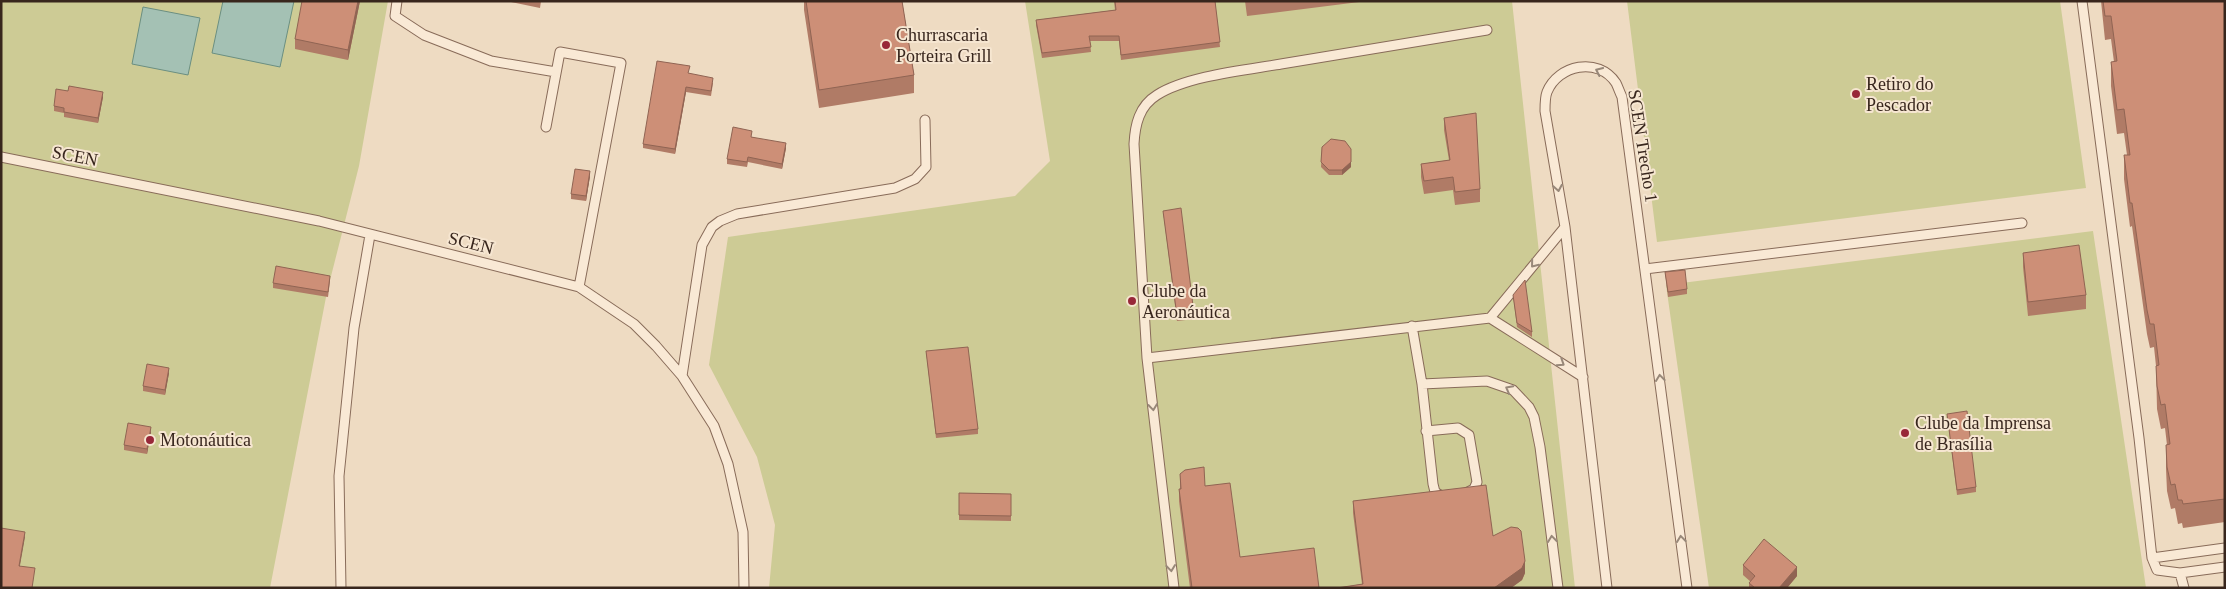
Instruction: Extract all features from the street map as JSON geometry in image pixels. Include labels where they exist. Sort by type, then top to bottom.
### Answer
[{"type":"lane","points":[[397,1],[394,16],[424,35],[491,61],[556,72]]},
{"type":"lane","points":[[2082,1],[2152,558],[2157,570],[2180,573],[2225,567]]},
{"type":"lane","points":[[1174,588],[1147,358],[1134,144],[1138,119],[1149,101],[1170,89],[1234,72],[1487,30]]},
{"type":"lane","points":[[546,127],[560,52],[621,63],[580,287]]},
{"type":"lane","name":"SCEN Trecho 1","points":[[1607,588],[1565,227],[1545,111],[1546,94],[1554,80],[1566,70],[1584,66],[1602,70],[1616,82],[1622,97],[1687,588]]},
{"type":"lane","points":[[682,376],[698,264],[702,245],[712,227],[720,221],[737,214],[873,193],[904,185],[915,179],[926,167],[925,120]]},
{"type":"lane","name":"SCEN","points":[[1,158],[319,221],[580,287],[634,324],[682,376],[714,426],[728,464],[743,532],[744,588]]},
{"type":"lane","points":[[1645,269],[2022,223]]},
{"type":"lane","points":[[1490,318],[1565,227]]},
{"type":"lane","points":[[341,588],[338,476],[354,328],[370,235]]},
{"type":"lane","points":[[1147,358],[1490,318],[1583,377]]},
{"type":"lane","points":[[1412,326],[1422,384],[1426,431],[1434,492],[1441,497],[1474,489],[1477,482],[1469,435],[1458,428],[1426,431]]},
{"type":"lane","points":[[1422,384],[1488,381],[1514,390],[1528,406],[1534,417],[1540,447],[1558,588]]},
{"type":"lane","points":[[2152,558],[2225,548]]},
{"type":"lane","points":[[2180,573],[2184,588]]},
{"type":"shaded area","name":"Motonáutica","points":[[1,1],[388,1],[359,166],[327,292],[270,588],[1,588]]},
{"type":"shaded area","points":[[223,1],[294,1],[280,67],[212,53]]},
{"type":"shaded area","name":"Clube da Aeronáutica","points":[[1025,1],[1512,1],[1575,588],[769,588],[775,525],[757,457],[709,365],[728,237],[1015,196],[1050,161]]},
{"type":"shaded area","name":"Retiro do Pescador","points":[[1627,1],[2060,1],[2086,188],[1657,242]]},
{"type":"shaded area","points":[[143,7],[200,18],[188,75],[132,64]]},
{"type":"shaded area","name":"Clube da Imprensa de Brasília","points":[[2093,231],[2146,588],[1709,588],[1666,285]]},
{"type":"building","points":[[302,1],[358,1],[348,50],[295,39]]},
{"type":"building","points":[[806,1],[902,1],[914,75],[819,90]]},
{"type":"building","points":[[1115,1],[1215,1],[1220,42],[1121,55],[1119,36],[1089,36],[1091,47],[1042,53],[1036,20],[1116,10]]},
{"type":"building","points":[[2103,1],[2225,1],[2225,499],[2183,504],[2182,500],[2178,500],[2175,484],[2171,485],[2167,467],[2166,445],[2170,444],[2165,404],[2161,405],[2157,386],[2156,366],[2159,365],[2154,324],[2150,324],[2147,310],[2124,155],[2130,155],[2124,109],[2117,110],[2111,62],[2117,61],[2111,16],[2105,16]]},
{"type":"building","points":[[657,61],[690,66],[688,73],[713,78],[711,91],[686,87],[675,149],[643,144]]},
{"type":"building","points":[[69,86],[103,92],[98,118],[64,112],[64,108],[54,106],[56,89],[68,91]]},
{"type":"building","points":[[1476,113],[1480,189],[1455,192],[1453,177],[1424,181],[1421,164],[1450,160],[1444,118]]},
{"type":"building","points":[[733,127],[752,131],[751,137],[786,143],[782,164],[748,157],[747,162],[727,159]]},
{"type":"building","points":[[1331,139],[1345,141],[1351,149],[1351,162],[1342,170],[1329,170],[1321,162],[1322,147]]},
{"type":"building","points":[[575,169],[590,171],[586,196],[571,194]]},
{"type":"building","points":[[1181,208],[1194,314],[1177,316],[1163,211]]},
{"type":"building","points":[[2079,245],[2086,295],[2028,302],[2023,253]]},
{"type":"building","points":[[276,266],[330,276],[328,292],[273,283]]},
{"type":"building","points":[[1685,270],[1687,289],[1668,292],[1665,272]]},
{"type":"building","points":[[1525,280],[1532,332],[1517,323],[1513,295]]},
{"type":"building","points":[[968,347],[978,429],[936,434],[926,351]]},
{"type":"building","points":[[147,364],[169,368],[165,390],[143,386]]},
{"type":"building","points":[[1967,411],[1976,487],[1957,490],[1947,414]]},
{"type":"building","points":[[128,423],[151,427],[147,449],[124,445]]},
{"type":"building","points":[[1204,467],[1205,486],[1230,483],[1240,557],[1314,548],[1319,588],[1192,588],[1179,489],[1181,489],[1180,474],[1185,470]]},
{"type":"building","points":[[1486,485],[1493,536],[1511,527],[1518,528],[1521,531],[1525,561],[1522,568],[1494,588],[1337,588],[1363,584],[1353,501]]},
{"type":"building","points":[[959,493],[1011,494],[1011,516],[959,515]]},
{"type":"building","points":[[1,528],[25,532],[19,566],[35,568],[32,588],[1,588]]},
{"type":"building","points":[[1764,539],[1797,567],[1779,588],[1755,588],[1749,583],[1755,576],[1743,565]]},
{"type":"place","name":"Churrascaria Porteira Grill","points":[[886,45]]},
{"type":"place","name":"Retiro do Pescador","points":[[1856,94]]},
{"type":"place","name":"Clube da Aeronáutica","points":[[1132,301]]},
{"type":"place","name":"Clube da Imprensa de Brasília","points":[[1905,433]]},
{"type":"place","name":"Motonáutica","points":[[150,440]]}]
